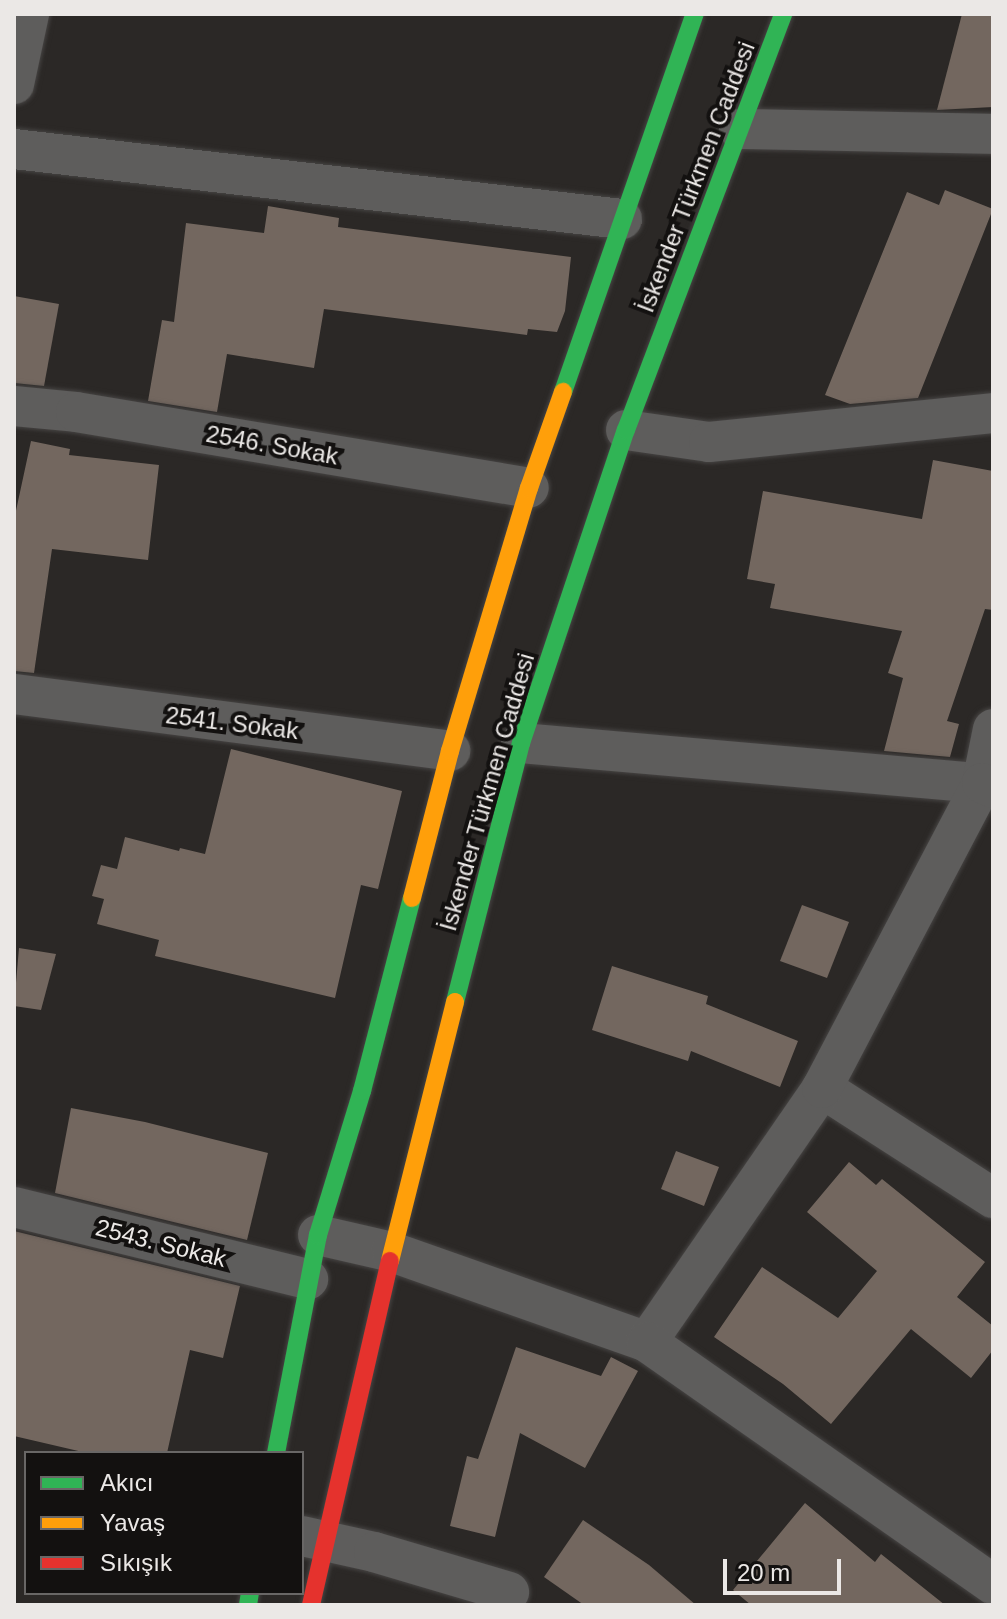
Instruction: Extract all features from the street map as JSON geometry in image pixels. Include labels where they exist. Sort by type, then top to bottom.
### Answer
[{"type":"main road","name":"İskender Türkmen Caddesi","points":[[276,1451],[318,1235],[362,1091],[450,751],[529,488],[695,14]]},
{"type":"main road","name":"İskender Türkmen Caddesi","points":[[311,1605],[313,1538],[392,1252],[521,743],[626,430],[783,14]]},
{"type":"street","points":[[14,84],[29,14]]},
{"type":"street","points":[[739,129],[993,134]]},
{"type":"street","points":[[14,149],[622,219]]},
{"type":"street","name":"2546. Sokak","points":[[14,406],[76,412],[529,488]]},
{"type":"street","points":[[626,430],[709,442],[993,413]]},
{"type":"street","name":"2541. Sokak","points":[[14,694],[450,751]]},
{"type":"street","points":[[647,1342],[822,1088],[988,785],[993,729]]},
{"type":"street","points":[[521,743],[988,785]]},
{"type":"street","points":[[822,1088],[993,1198]]},
{"type":"street","name":"2543. Sokak","points":[[14,1207],[308,1279]]},
{"type":"street","points":[[318,1235],[392,1252],[647,1342],[993,1584]]},
{"type":"street","points":[[313,1538],[516,1601]]},
{"type":"building","points":[[962,14],[993,14],[993,107],[937,110]]},
{"type":"building","points":[[945,190],[993,209],[918,398],[850,404],[825,395],[907,192],[939,205]]},
{"type":"building","points":[[268,206],[339,218],[338,227],[571,257],[565,311],[557,332],[528,329],[527,335],[324,309],[314,368],[227,354],[217,412],[148,401],[162,320],[174,322],[186,223],[264,233]]},
{"type":"building","points":[[14,296],[59,304],[44,386],[14,383]]},
{"type":"building","points":[[31,441],[70,449],[69,455],[159,465],[148,560],[52,549],[34,673],[14,671],[14,520]]},
{"type":"building","points":[[933,460],[993,471],[993,610],[985,609],[947,721],[959,724],[950,757],[884,751],[903,678],[888,673],[902,631],[770,608],[775,584],[747,579],[763,491],[922,519]]},
{"type":"building","points":[[231,749],[402,791],[378,889],[361,885],[335,998],[155,956],[159,940],[97,924],[104,899],[92,896],[101,865],[117,869],[125,837],[179,851],[180,848],[205,854]]},
{"type":"building","points":[[802,905],[849,922],[827,978],[780,961]]},
{"type":"building","points":[[19,948],[56,954],[41,1010],[14,1006]]},
{"type":"building","points":[[612,966],[708,996],[706,1004],[798,1041],[780,1087],[691,1051],[688,1061],[592,1030]]},
{"type":"building","points":[[71,1108],[145,1122],[268,1153],[247,1240],[55,1193]]},
{"type":"building","points":[[676,1151],[719,1167],[704,1206],[661,1189]]},
{"type":"building","points":[[849,1162],[876,1185],[882,1179],[985,1262],[957,1297],[993,1326],[993,1350],[971,1378],[911,1329],[831,1424],[783,1384],[714,1337],[762,1267],[838,1318],[877,1271],[807,1212]]},
{"type":"building","points":[[14,1231],[240,1286],[223,1358],[190,1350],[167,1451],[78,1451],[14,1436]]},
{"type":"building","points":[[516,1347],[601,1376],[611,1357],[638,1371],[585,1468],[520,1433],[495,1537],[450,1526],[467,1456],[478,1459]]},
{"type":"building","points":[[805,1503],[875,1562],[881,1554],[945,1605],[751,1605],[733,1590]]},
{"type":"building","points":[[583,1520],[649,1565],[696,1605],[584,1605],[544,1577]]},
{"type":"traffic: fast","points":[[563,392],[695,14]]},
{"type":"traffic: fast","points":[[455,1002],[521,743],[626,430],[783,14]]},
{"type":"traffic: fast","points":[[276,1451],[318,1235],[362,1091],[412,898]]},
{"type":"traffic: fast","points":[[248,1605],[250,1595]]},
{"type":"traffic: slow","points":[[412,898],[450,751],[529,488],[563,392]]},
{"type":"traffic: slow","points":[[390,1261],[455,1002]]},
{"type":"traffic: jam","points":[[311,1605],[390,1261]]}]
